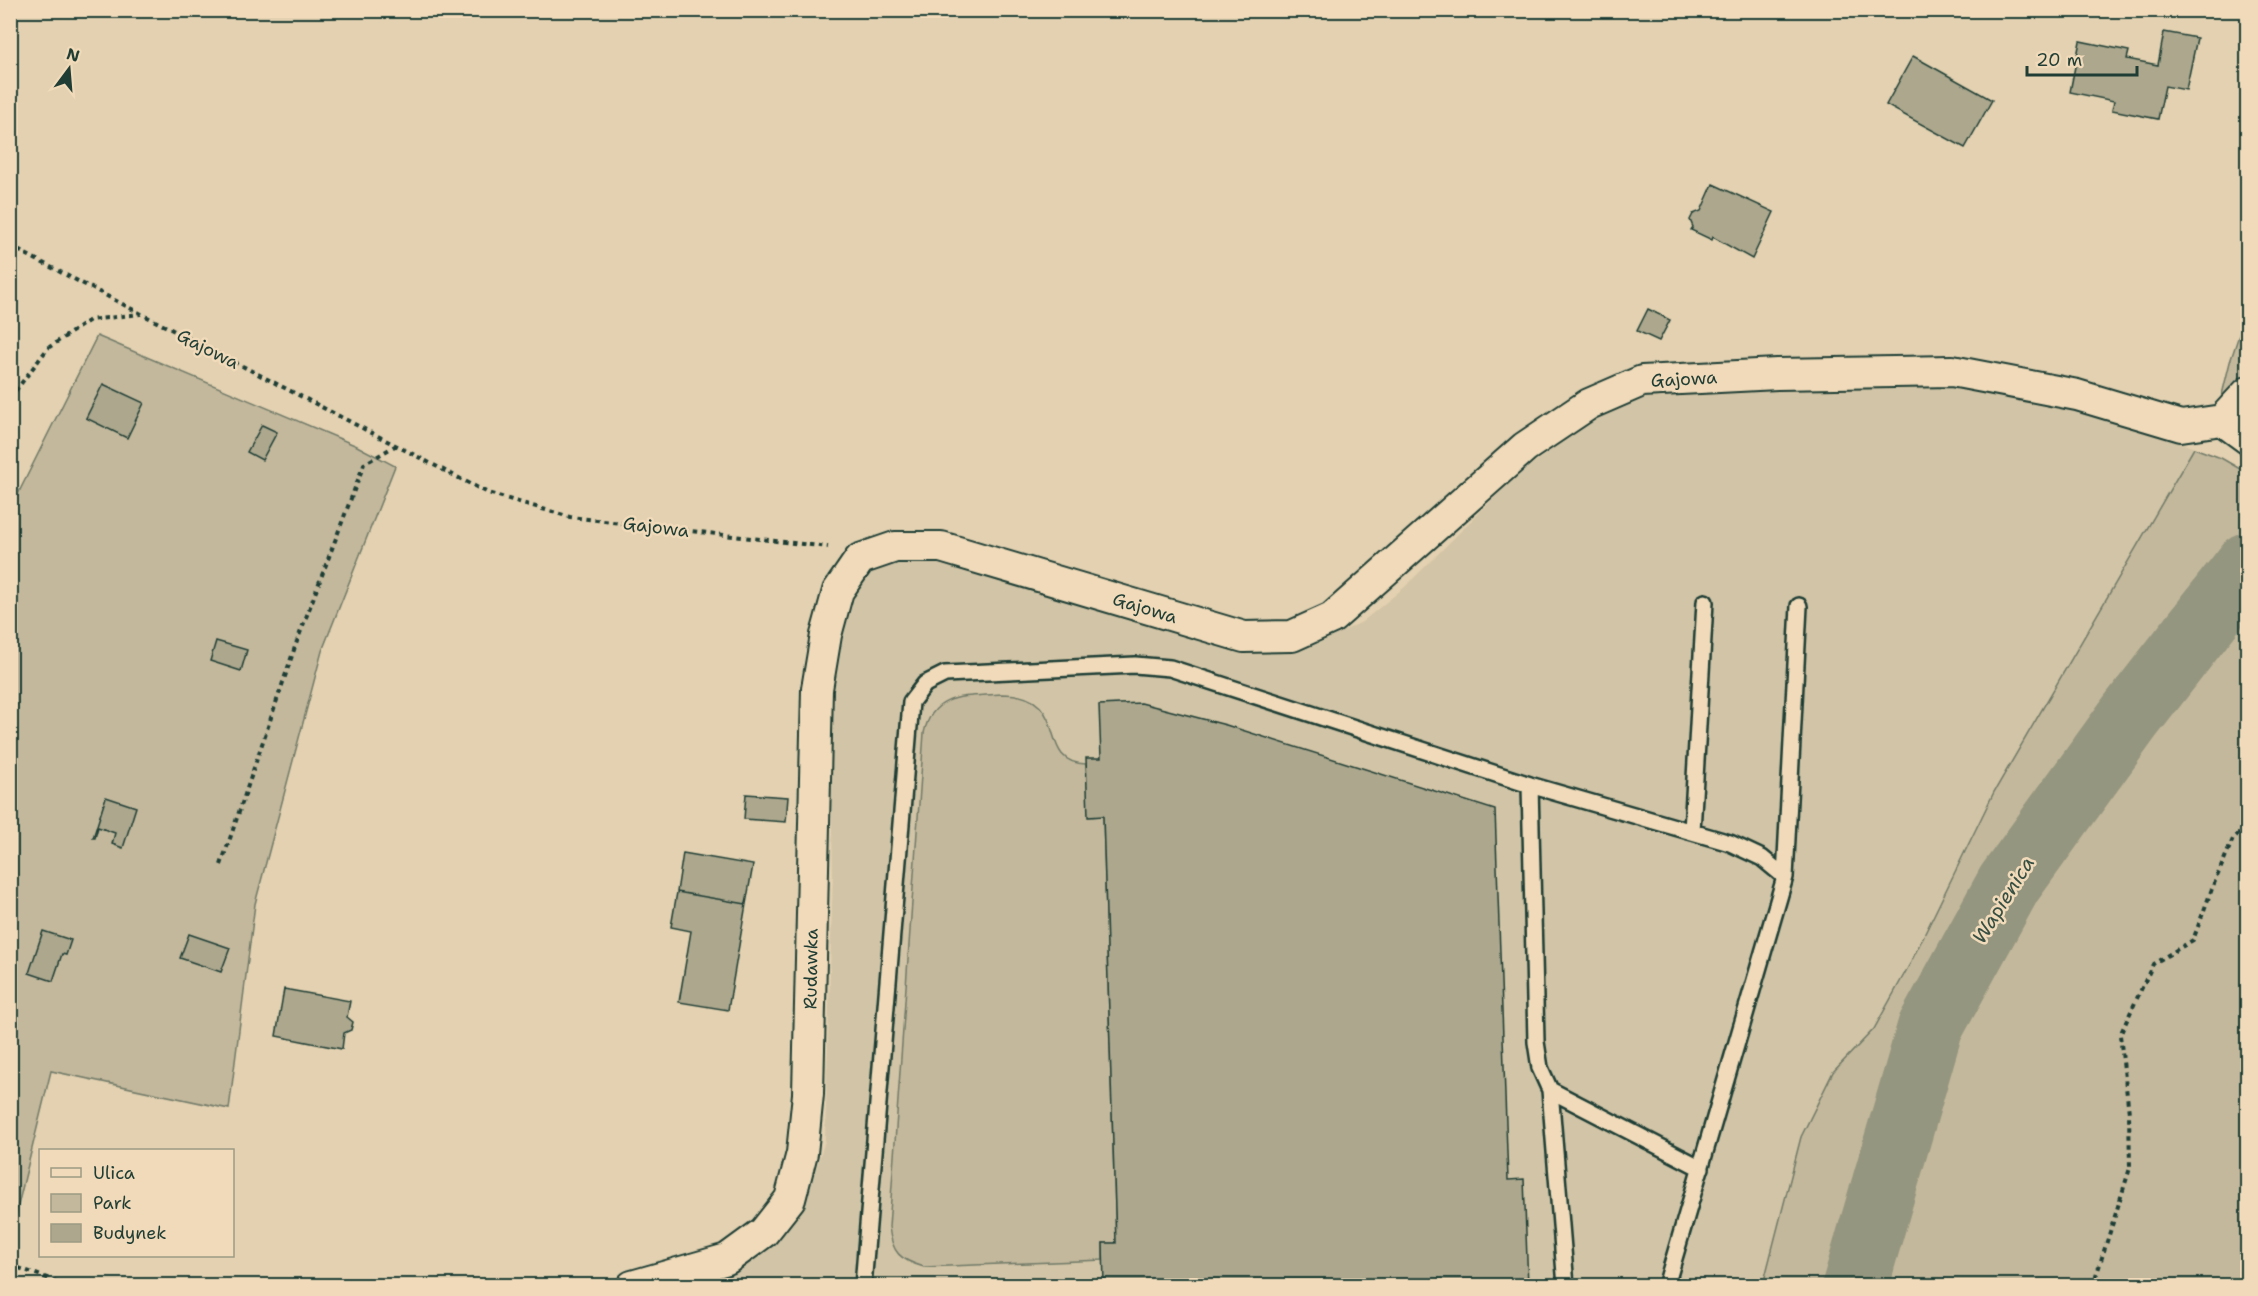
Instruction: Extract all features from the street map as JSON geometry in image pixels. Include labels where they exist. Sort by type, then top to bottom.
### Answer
[{"type":"street","name":"Gajowa","points":[[860,559],[895,547],[941,547],[1244,637],[1292,636],[1332,618],[1525,447],[1589,404],[1642,381],[1777,374],[1952,371],[2077,394],[2181,426],[2222,420]]},
{"type":"street","points":[[2247,392],[2222,420],[2247,439]]},
{"type":"street","name":"Rudawka","points":[[632,1286],[727,1259],[764,1232],[790,1199],[802,1153],[808,1094],[817,689],[826,635],[838,591],[860,559]]},
{"type":"lane","points":[[1692,831],[1705,602]]},
{"type":"lane","points":[[1666,1286],[1785,877],[1799,606]]},
{"type":"lane","points":[[863,1286],[911,702],[925,684],[945,674],[1135,665],[1170,668],[1530,786],[1730,843],[1762,858],[1785,877]]},
{"type":"lane","points":[[1530,786],[1536,1042],[1540,1068],[1550,1090],[1566,1286]]},
{"type":"lane","points":[[1550,1090],[1701,1168]]},
{"type":"path","name":"Gajowa","points":[[10,246],[488,493],[570,517],[826,547],[860,559]]},
{"type":"path","points":[[10,398],[48,348],[90,320],[141,314]]},
{"type":"path","points":[[221,865],[296,644],[364,464],[396,446]]},
{"type":"path","points":[[2093,1286],[2130,1168],[2129,1113],[2120,1035],[2153,964],[2193,940],[2212,886],[2233,839],[2247,825]]},
{"type":"path","points":[[10,1265],[70,1286]]},
{"type":"shaded area","points":[[1904,383],[2020,393],[2107,413],[2194,448],[1994,792],[1911,962],[1874,1029],[1833,1072],[1801,1137],[1763,1285],[678,1286],[727,1273],[760,1257],[787,1227],[809,1191],[825,1141],[833,874],[829,683],[858,586],[872,567],[897,558],[927,557],[1169,630],[1272,653],[1319,643],[1362,622],[1406,586],[1517,475],[1597,417],[1625,402],[1657,396],[1773,387]]},
{"type":"green space","points":[[2247,311],[2247,424],[2220,403],[2230,362]]},
{"type":"green space","points":[[97,336],[357,446],[395,466],[322,651],[255,904],[229,1109],[51,1071],[11,1234],[11,508]]},
{"type":"green space","points":[[2194,448],[2221,458],[2247,473],[2247,533],[1995,858],[1912,1007],[1841,1220],[1829,1285],[1763,1285],[1801,1137],[1833,1072],[1874,1029],[1911,962],[1994,792]]},
{"type":"green space","points":[[2247,613],[2247,1285],[1890,1285],[1906,1199],[1952,1058],[2014,917]]},
{"type":"green space","points":[[1001,694],[1024,697],[1038,705],[1046,716],[1061,753],[1070,761],[1086,764],[1089,817],[1103,816],[1116,1243],[1103,1243],[1103,1260],[924,1267],[899,1254],[892,1243],[889,1227],[924,733],[928,720],[943,703],[964,697]]},
{"type":"building","points":[[2164,32],[2197,38],[2186,90],[2165,86],[2158,119],[2112,110],[2114,101],[2070,92],[2080,41],[2129,51],[2127,59],[2158,65]]},
{"type":"building","points":[[1913,56],[1992,100],[1965,148],[1886,105]]},
{"type":"building","points":[[1713,184],[1774,212],[1752,259],[1713,237],[1712,240],[1691,230],[1693,227],[1690,220],[1693,214],[1701,211]]},
{"type":"building","points":[[1648,309],[1670,320],[1659,341],[1637,331]]},
{"type":"building","points":[[103,384],[144,403],[127,438],[86,418]]},
{"type":"building","points":[[262,425],[277,432],[262,460],[247,452]]},
{"type":"building","points":[[216,641],[247,650],[241,671],[210,661]]},
{"type":"building","points":[[1141,703],[1226,725],[1495,810],[1508,1180],[1524,1179],[1528,1286],[1104,1286],[1103,1243],[1116,1243],[1103,816],[1088,817],[1086,758],[1101,758],[1099,705]]},
{"type":"building","points":[[746,794],[788,797],[786,822],[744,819]]},
{"type":"building","points":[[106,797],[136,807],[123,848],[112,844],[115,833],[98,827],[95,838],[93,838]]},
{"type":"building","points":[[683,853],[753,865],[746,904],[677,892]]},
{"type":"building","points":[[677,892],[746,904],[728,1010],[679,1002],[691,931],[671,927]]},
{"type":"building","points":[[43,931],[71,940],[66,955],[62,954],[53,981],[29,973]]},
{"type":"building","points":[[189,934],[230,948],[221,972],[180,958]]},
{"type":"building","points":[[284,989],[350,1001],[347,1017],[353,1022],[351,1030],[344,1033],[342,1049],[276,1036]]},
{"type":"waterway","name":"Wapienica","points":[[1855,1286],[1930,1028],[2009,884],[2130,717],[2248,565]]}]
